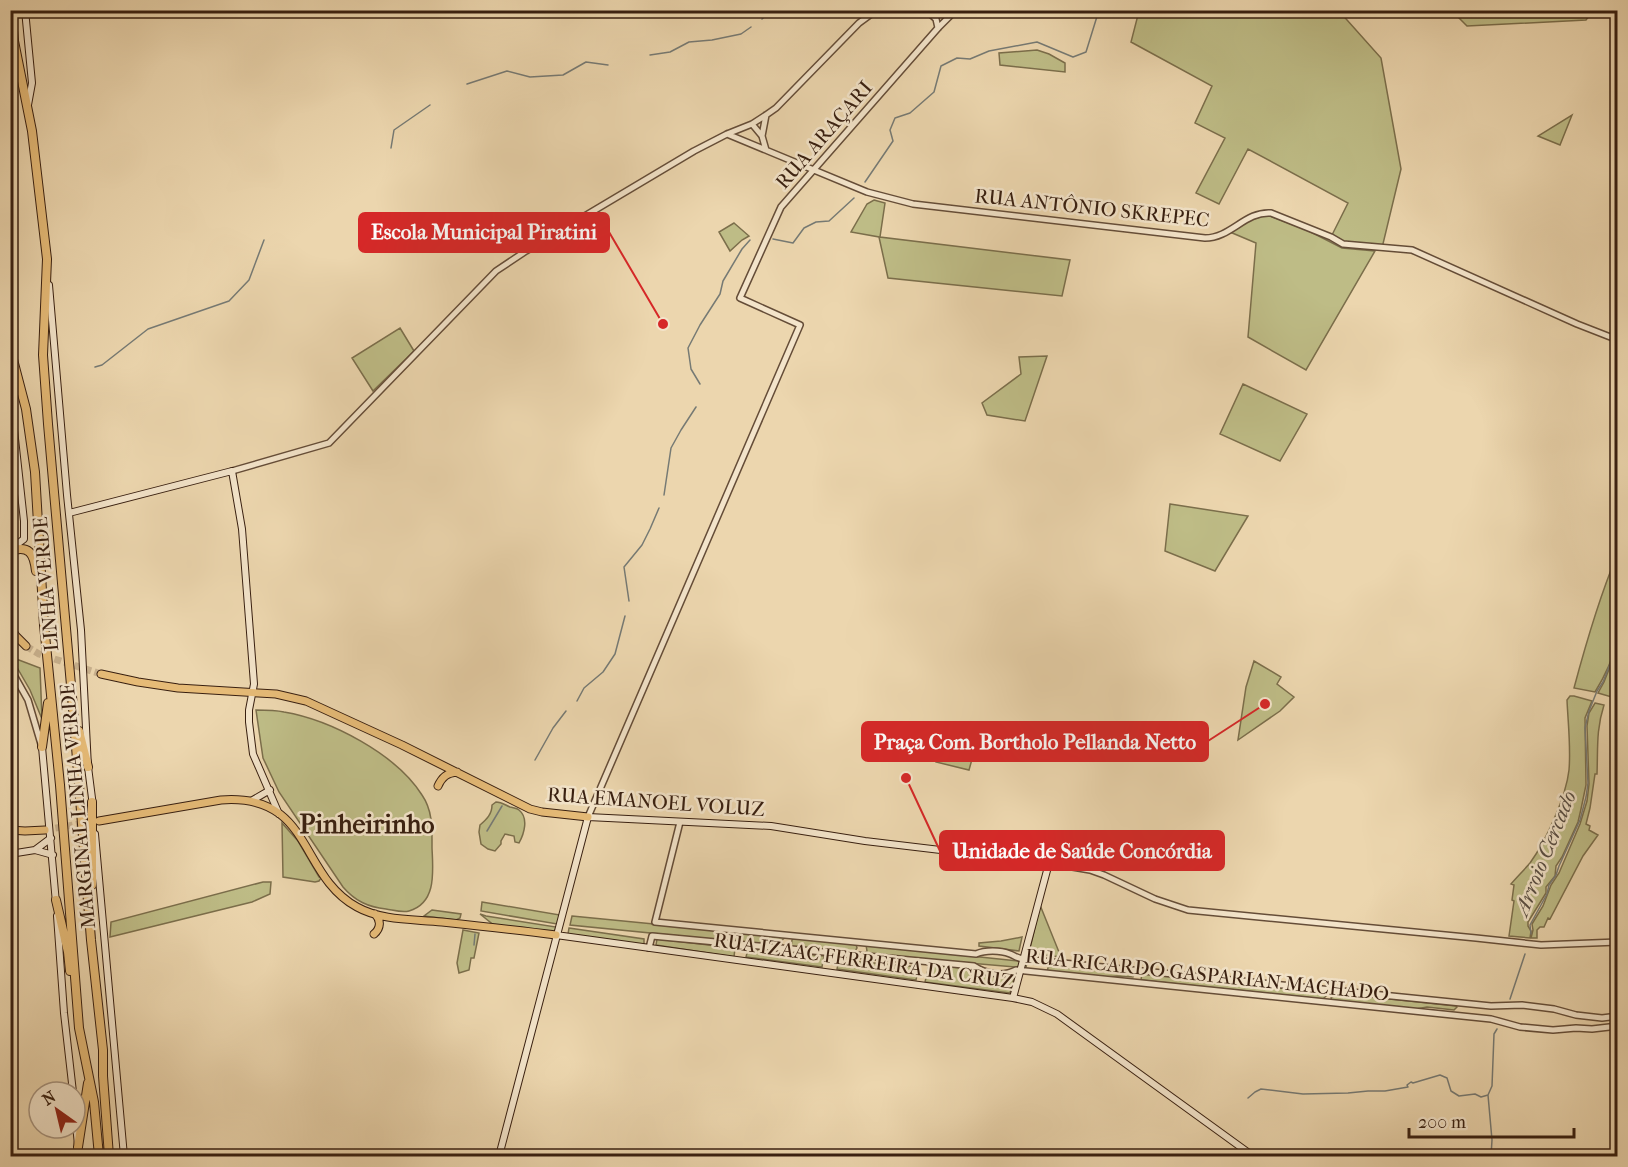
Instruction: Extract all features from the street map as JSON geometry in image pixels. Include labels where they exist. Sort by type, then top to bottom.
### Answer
[{"type":"highway","name":"LINHA VERDE","points":[[11,10],[14,40],[32,131],[48,273],[43,324],[43,355],[103,1050],[109,1156]]},
{"type":"highway","name":"LINHA VERDE","points":[[10,348],[28,422],[34,472],[44,625],[82,1046],[94,1102],[99,1156]]},
{"type":"highway","points":[[10,552],[25,549],[33,556],[40,617],[44,625]]},
{"type":"highway","points":[[42,747],[50,690]]},
{"type":"highway","points":[[74,708],[88,767]]},
{"type":"highway","points":[[92,802],[92,940]]},
{"type":"highway","points":[[56,900],[68,952],[72,984],[78,1002]]},
{"type":"highway","points":[[78,1147],[89,1075]]},
{"type":"main road","points":[[25,10],[32,83],[28,106]]},
{"type":"main road","name":"MARGINAL LINHA VERDE","points":[[48,273],[81,630],[88,767],[124,1156]]},
{"type":"main road","points":[[10,393],[24,521],[24,539],[10,547]]},
{"type":"main road","points":[[69,513],[232,471],[242,529],[254,684],[249,710],[251,744],[253,754],[279,814]]},
{"type":"main road","points":[[10,627],[26,646]]},
{"type":"main road","name":"RUA EMANOEL VOLUZ","points":[[101,674],[178,688],[276,694],[306,701],[542,812],[588,817],[771,826],[865,841],[1049,863]]},
{"type":"main road","name":"MARGINAL LINHA VERDE","points":[[42,747],[72,1080]]},
{"type":"main road","points":[[438,786],[440,780],[445,776],[457,772]]},
{"type":"main road","points":[[251,801],[270,790]]},
{"type":"main road","points":[[99,820],[221,800],[238,799],[268,807],[279,814],[299,834],[333,888],[356,906],[375,914],[380,926],[374,934]]},
{"type":"main road","points":[[499,1156],[588,817]]},
{"type":"main road","points":[[10,830],[45,830]]},
{"type":"main road","points":[[10,855],[35,850],[51,838]]},
{"type":"main road","points":[[35,850],[53,855]]},
{"type":"main road","points":[[1013,998],[1049,863]]},
{"type":"main road","name":"RUA IZAAC FERREIRA DA CRUZ","points":[[375,914],[556,935],[1032,1002],[1057,1014],[1253,1156]]},
{"type":"main road","points":[[77,1140],[79,1156]]},
{"type":"street","points":[[232,471],[329,443],[496,271],[674,162],[727,134],[752,124],[777,108],[859,23],[874,12],[884,10]]},
{"type":"street","points":[[926,10],[936,19],[938,28]]},
{"type":"street","name":"RUA ARAÇARI","points":[[588,817],[800,325],[740,298],[781,207],[956,10]]},
{"type":"street","points":[[762,136],[766,115]]},
{"type":"street","points":[[752,124],[762,136],[766,150]]},
{"type":"street","name":"RUA ANTÔNIO SKREPEC","points":[[727,134],[867,192],[913,204],[1210,238],[1223,234],[1251,216],[1271,213],[1343,244],[1413,250],[1617,340]]},
{"type":"street","points":[[10,636],[26,646]]},
{"type":"street","points":[[10,668],[28,700],[42,747]]},
{"type":"street","name":"RUA RICARDO GASPARIAN MACHADO","points":[[680,822],[655,922],[976,954],[984,951],[1011,954],[1023,959],[1491,1006],[1533,1006],[1602,1018],[1617,1016]]},
{"type":"street","name":"RUA EMANOEL VOLUZ","points":[[1049,863],[1104,874],[1155,899],[1188,910],[1541,945],[1617,942]]},
{"type":"street","name":"RUA RICARDO GASPARIAN MACHADO","points":[[649,948],[652,936],[974,966],[983,972],[1007,975],[1016,970],[1491,1019],[1520,1027],[1553,1030],[1617,1026]]},
{"type":"street","points":[[788,949],[787,942],[794,936]]},
{"type":"street","points":[[857,956],[863,948],[860,942]]},
{"type":"street","points":[[1042,973],[1045,961]]},
{"type":"shaded area","points":[[1139,11],[1339,11],[1381,58],[1401,169],[1382,248],[1354,246],[1331,237],[1348,203],[1248,149],[1219,204],[1196,193],[1225,138],[1195,123],[1212,86],[1131,42]]},
{"type":"shaded area","points":[[1452,11],[1593,11],[1586,20],[1467,26]]},
{"type":"shaded area","points":[[1037,50],[1065,63],[1065,72],[1000,65],[999,53]]},
{"type":"shaded area","points":[[1572,115],[1560,145],[1538,136]]},
{"type":"shaded area","points":[[874,200],[885,203],[880,237],[1070,260],[1062,296],[888,278],[879,237],[851,232],[867,204]]},
{"type":"shaded area","points":[[1270,214],[1270,216],[1307,230],[1342,248],[1375,251],[1306,370],[1248,337],[1256,243],[1230,232],[1247,221]]},
{"type":"shaded area","points":[[734,223],[749,236],[730,251],[719,232]]},
{"type":"shaded area","points":[[400,328],[414,351],[373,391],[352,358]]},
{"type":"shaded area","points":[[1047,356],[1025,421],[987,415],[982,403],[1021,374],[1019,357]]},
{"type":"shaded area","points":[[1243,384],[1307,414],[1280,461],[1220,434]]},
{"type":"shaded area","points":[[1170,504],[1248,516],[1215,571],[1165,551]]},
{"type":"shaded area","points":[[1617,555],[1618,640],[1616,647],[1595,692],[1574,688],[1593,621]]},
{"type":"shaded area","points":[[1617,649],[1618,696],[1615,698],[1598,693]]},
{"type":"shaded area","points":[[11,657],[40,668],[42,719],[30,690]]},
{"type":"shaded area","points":[[1254,661],[1281,677],[1277,684],[1294,697],[1280,711],[1238,740],[1246,687]]},
{"type":"shaded area","points":[[1570,696],[1592,701],[1585,718],[1586,785],[1578,822],[1556,866],[1555,876],[1546,887],[1546,893],[1528,922],[1531,931],[1530,938],[1509,936],[1514,901],[1512,900],[1514,885],[1511,884],[1530,863],[1542,843],[1560,805],[1567,781],[1570,753],[1567,700]]},
{"type":"shaded area","points":[[1595,703],[1604,705],[1599,731],[1597,774],[1595,774],[1586,824],[1590,826],[1589,830],[1598,835],[1583,856],[1550,919],[1548,918],[1544,927],[1537,930],[1537,938],[1531,938],[1532,924],[1559,873],[1580,824],[1587,801],[1589,784],[1587,726],[1589,713]]},
{"type":"shaded area","points":[[256,710],[302,716],[341,731],[379,753],[411,780],[426,801],[432,827],[433,876],[429,894],[418,907],[403,912],[373,907],[357,900],[343,887],[279,792],[263,758]]},
{"type":"shaded area","points":[[944,733],[979,734],[969,770],[936,762]]},
{"type":"shaded area","points":[[496,802],[519,810],[524,817],[525,826],[519,843],[515,842],[514,836],[505,834],[495,851],[481,844],[479,832],[480,825],[489,816],[492,805]]},
{"type":"shaded area","points":[[282,823],[298,841],[321,878],[319,881],[283,877]]},
{"type":"shaded area","points":[[263,882],[271,882],[270,894],[252,902],[110,937],[111,922]]},
{"type":"shaded area","points":[[482,902],[560,915],[557,924],[481,911]]},
{"type":"shaded area","points":[[1040,905],[1061,957],[1029,953]]},
{"type":"shaded area","points":[[432,910],[461,914],[456,920],[424,916]]},
{"type":"shaded area","points":[[480,914],[556,927],[554,933],[495,926]]},
{"type":"shaded area","points":[[572,916],[786,937],[782,940],[782,946],[570,925]]},
{"type":"shaded area","points":[[569,928],[644,939],[644,945],[568,934]]},
{"type":"shaded area","points":[[463,930],[479,933],[469,970],[459,973],[457,963]]},
{"type":"shaded area","points":[[1022,937],[1019,951],[979,946],[979,943]]},
{"type":"shaded area","points":[[795,938],[856,944],[857,948],[854,953],[791,947],[792,940]]},
{"type":"shaded area","points":[[657,939],[735,948],[734,957],[656,945]]},
{"type":"shaded area","points":[[866,945],[1027,962],[1026,968],[864,954],[867,951]]},
{"type":"shaded area","points":[[748,949],[824,956],[822,967],[746,957]]},
{"type":"shaded area","points":[[839,960],[919,967],[916,980],[837,969]]},
{"type":"shaded area","points":[[929,965],[963,968],[983,975],[1014,978],[1010,993],[925,982]]},
{"type":"shaded area","points":[[1051,966],[1135,973],[1133,977],[1105,977],[1047,971]]},
{"type":"shaded area","points":[[1142,973],[1325,992],[1326,996],[1323,999],[1141,980]]},
{"type":"shaded area","points":[[1335,995],[1457,1007],[1454,1010],[1427,1007],[1416,1009],[1332,1000],[1331,998]]},
{"type":"waterway","points":[[762,19],[773,10]]},
{"type":"waterway","points":[[865,182],[893,141],[890,130],[895,118],[910,113],[934,92],[941,66],[957,58],[970,59],[989,51],[1037,42],[1073,57],[1086,52],[1099,10]]},
{"type":"waterway","points":[[650,55],[670,52],[689,42],[741,34],[751,27]]},
{"type":"waterway","points":[[467,84],[507,71],[530,77],[563,75],[586,62],[608,65]]},
{"type":"waterway","points":[[391,148],[394,130],[430,105]]},
{"type":"waterway","points":[[773,239],[793,243],[804,228],[816,222],[829,221],[854,198]]},
{"type":"waterway","points":[[95,367],[102,365],[148,329],[229,301],[249,280],[264,240]]},
{"type":"waterway","points":[[700,384],[691,369],[688,348],[720,294],[723,281],[750,240]]},
{"type":"waterway","points":[[664,495],[671,448],[696,407]]},
{"type":"waterway","points":[[629,601],[624,567],[642,545],[659,508]]},
{"type":"waterway","points":[[577,701],[584,688],[603,672],[615,654],[625,616]]},
{"type":"waterway","name":"Arroio Cercado","points":[[1531,934],[1530,925],[1547,894],[1549,885],[1556,875],[1580,820],[1588,783],[1585,728],[1589,711],[1618,644]]},
{"type":"waterway","points":[[535,760],[553,728],[566,711]]},
{"type":"waterway","points":[[487,831],[502,806]]},
{"type":"waterway","points":[[474,945],[475,934]]},
{"type":"waterway","name":"Arroio Cercado","points":[[1510,999],[1525,954]]},
{"type":"waterway","name":"Arroio Cercado","points":[[1491,1156],[1488,1095],[1492,1086],[1494,1034],[1497,1029]]},
{"type":"waterway","points":[[1248,1098],[1261,1089],[1303,1094],[1385,1091],[1408,1087],[1407,1085],[1411,1082],[1440,1075],[1447,1078],[1451,1091],[1459,1096],[1488,1095]]},
{"type":"tunnel","points":[[26,646],[39,654],[101,674]]},
{"type":"tunnel","points":[[45,830],[96,821]]},
{"type":"place","name":"Escola Municipal Piratini","points":[[663,324]]},
{"type":"place","name":"Praça Com. Bortholo Pellanda Netto","points":[[1265,704]]},
{"type":"place","name":"Unidade de Saúde Concórdia","points":[[906,778]]},
{"type":"district","name":"Pinheirinho","points":[[367,824]]}]
